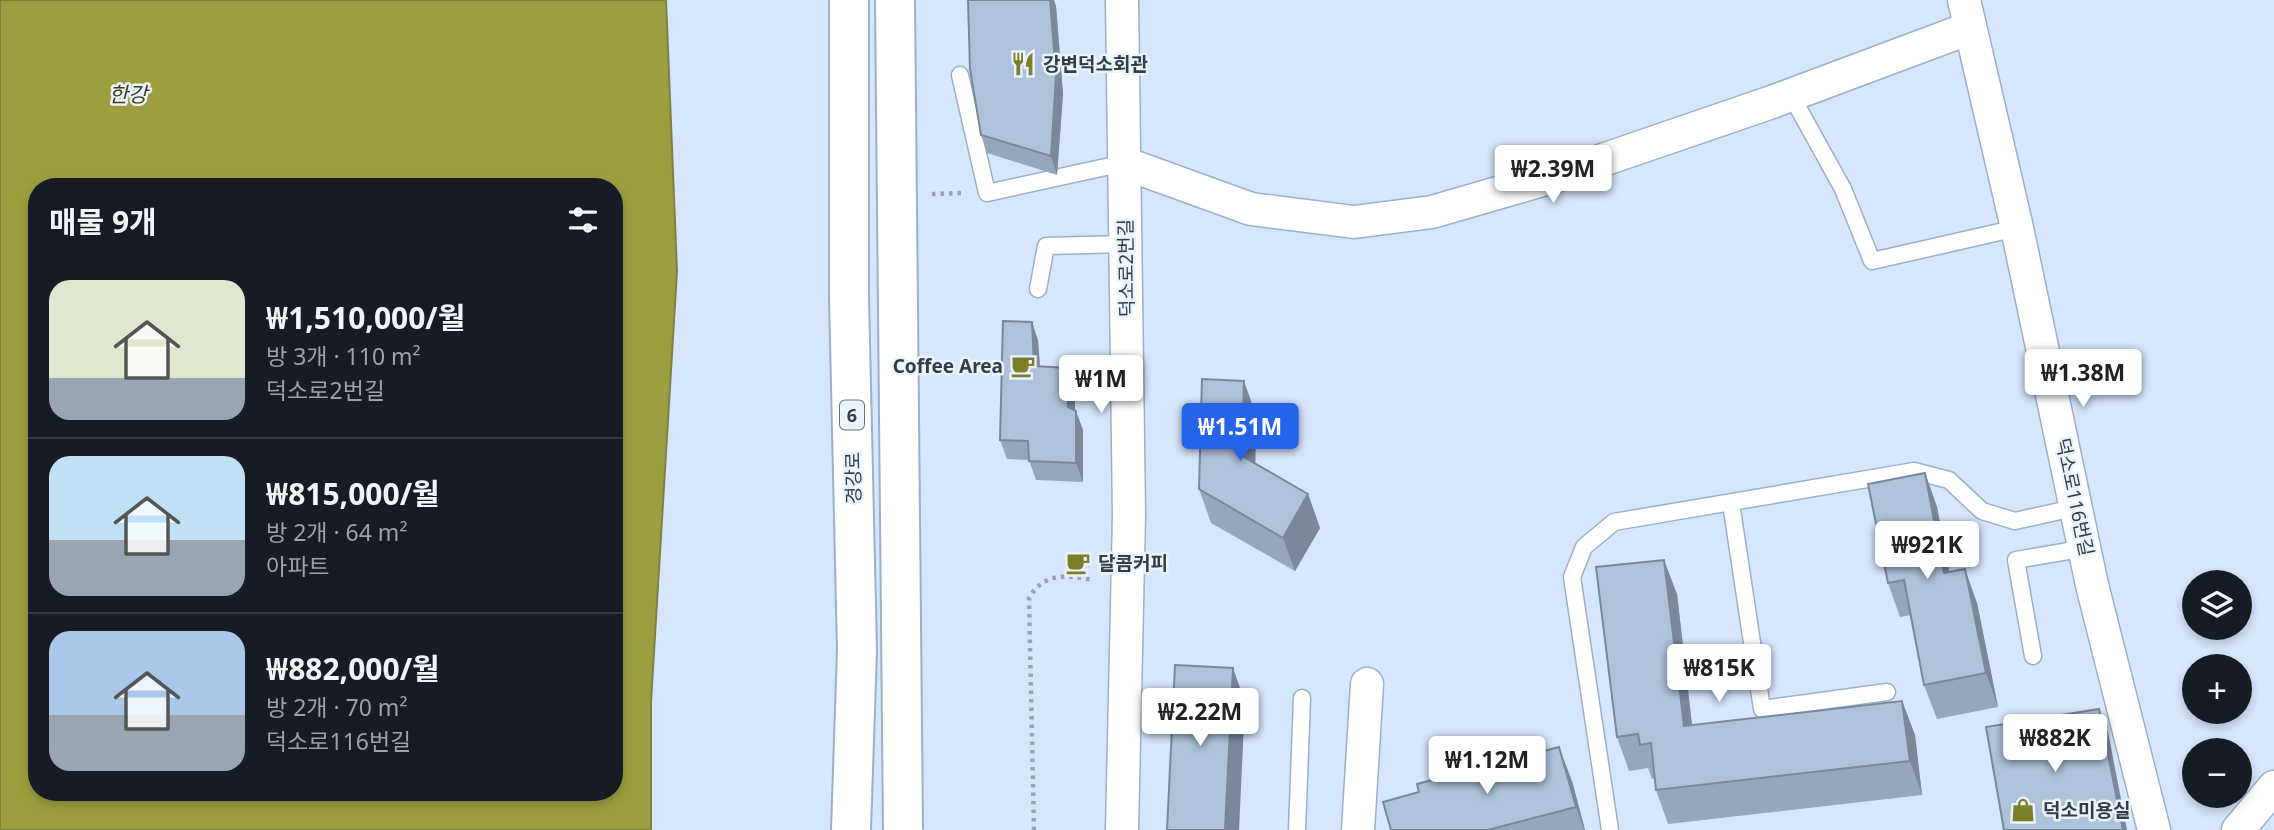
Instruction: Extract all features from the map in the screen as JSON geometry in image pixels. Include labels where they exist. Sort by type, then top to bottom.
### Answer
[{"type":"main road","name":"경강로","points":[[849,0],[849,298],[857,650],[851,830]]},
{"type":"main road","points":[[895,0],[904,830]]},
{"type":"street","name":"덕소로2번길","points":[[1122,0],[1129,515],[1122,830]]},
{"type":"street","points":[[1124,163],[1251,209],[1354,222],[1432,212],[1556,176],[1791,95],[1967,14]]},
{"type":"street","name":"덕소로116번길","points":[[1967,14],[2017,228],[2086,548],[2154,830]]},
{"type":"street","points":[[1358,830],[1367,684]]},
{"type":"street","points":[[2238,830],[2274,787]]},
{"type":"lane","points":[[960,75],[987,193],[1124,163]]},
{"type":"lane","points":[[1791,95],[1843,189],[1872,261],[2017,228]]},
{"type":"lane","points":[[1038,289],[1046,246],[1125,244]]},
{"type":"lane","points":[[1610,830],[1572,577],[1584,547],[1614,523],[1914,471],[1949,480],[1982,511],[2015,521],[2078,508]]},
{"type":"lane","points":[[1731,503],[1762,709],[1887,692]]},
{"type":"lane","points":[[2033,656],[2015,560],[2086,548]]},
{"type":"lane","points":[[1297,830],[1302,698]]},
{"type":"path","points":[[1034,830],[1029,598],[1036,586],[1051,577],[1070,576],[1093,580]]},
{"type":"water","name":"한강","points":[[0,0],[666,0],[677,271],[651,702],[651,830],[0,830]]},
{"type":"building","points":[[968,0],[1050,0],[1056,75],[1051,156],[981,135],[970,69]]},
{"type":"building","points":[[1003,321],[1032,322],[1034,366],[1068,368],[1068,407],[1076,411],[1076,463],[1029,461],[1028,441],[1000,440]]},
{"type":"building","points":[[1202,379],[1244,381],[1242,456],[1308,494],[1283,538],[1199,489]]},
{"type":"building","points":[[1925,473],[1944,573],[1965,569],[1986,673],[1924,685],[1904,580],[1888,583],[1868,484]]},
{"type":"building","points":[[1664,560],[1684,726],[1902,701],[1910,761],[1656,790],[1651,743],[1640,745],[1638,734],[1617,737],[1596,567]]},
{"type":"building","points":[[1175,665],[1233,668],[1225,830],[1167,830]]},
{"type":"building","points":[[2099,709],[2123,830],[2004,830],[1986,727]]},
{"type":"building","points":[[1559,747],[1576,807],[1488,830],[1391,830],[1383,802],[1419,792],[1417,784]]},
{"type":"place","name":"강변덕소회관","points":[[1023,64]]},
{"type":"place","name":"Coffee Area","points":[[1023,366]]},
{"type":"place","name":"달콤커피","points":[[1078,563]]},
{"type":"place","name":"덕소미용실","points":[[2023,810]]}]
